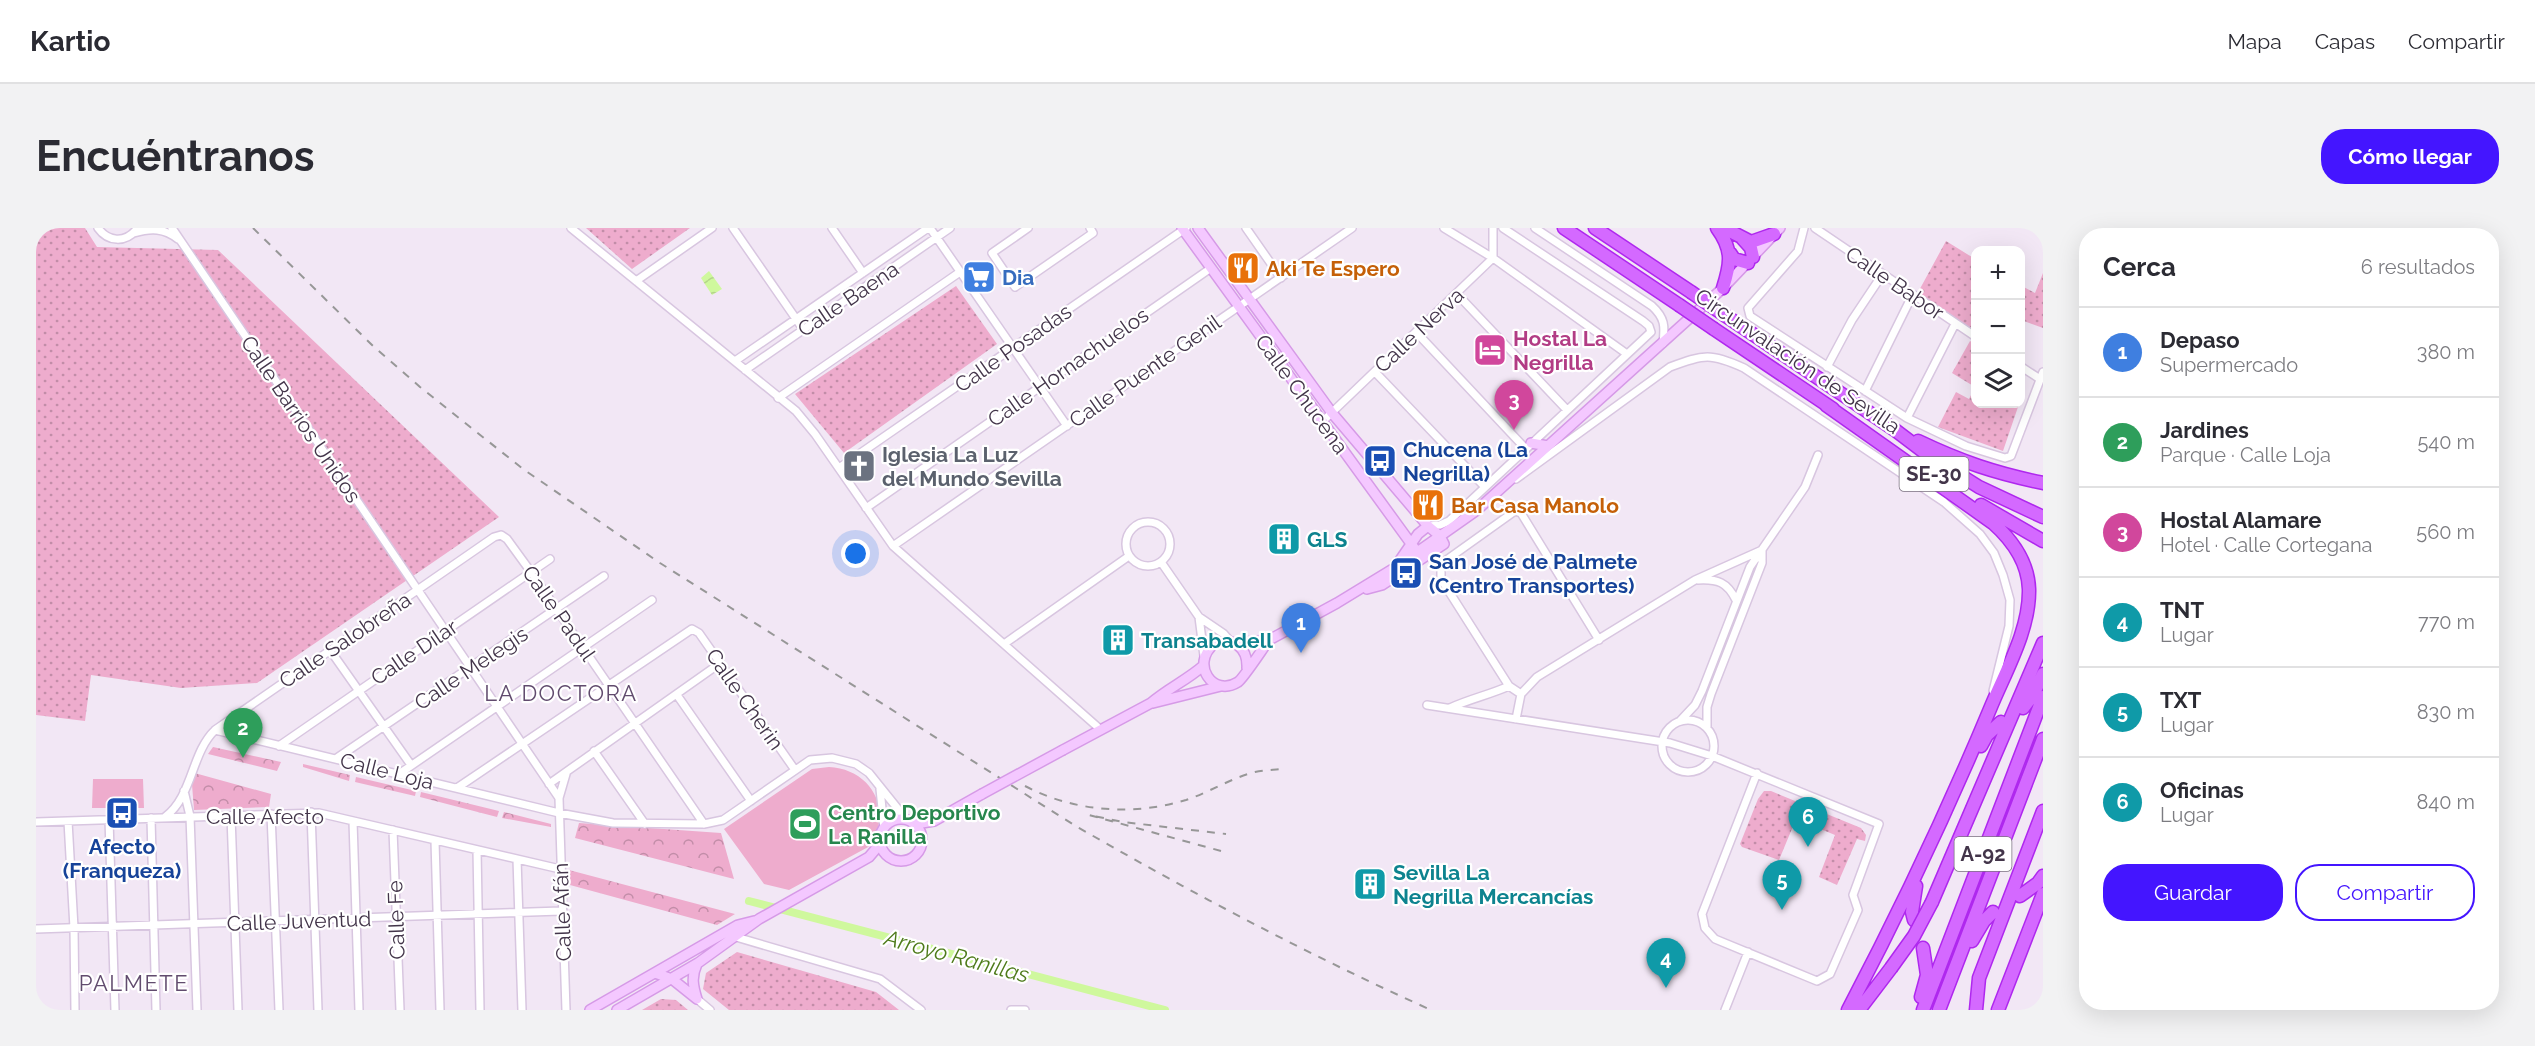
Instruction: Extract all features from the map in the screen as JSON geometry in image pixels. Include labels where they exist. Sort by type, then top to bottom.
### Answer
[{"type":"highway","name":"Circunvalación de Sevilla","points":[[1564,228],[1826,405],[1975,501],[2043,541]]},
{"type":"highway","name":"Circunvalación de Sevilla","points":[[1595,228],[1895,430],[1928,455],[1979,487],[2043,517]]},
{"type":"highway","points":[[1609,228],[1633,253]]},
{"type":"highway","points":[[1717,228],[1725,238],[1734,259],[1750,260],[1751,248],[1741,238],[1724,228]]},
{"type":"highway","points":[[1741,238],[1756,242],[1777,231]]},
{"type":"highway","points":[[1723,288],[1730,254]]},
{"type":"highway","points":[[1826,405],[1993,522],[2010,538],[2022,559],[2029,587],[2023,625],[1962,776],[1920,870],[1848,1010]]},
{"type":"highway","points":[[1895,430],[1960,461],[2002,474],[2043,483]]},
{"type":"highway","points":[[1859,1010],[1914,936],[1932,902],[2043,643]]},
{"type":"highway","points":[[2023,708],[2034,695],[2043,674]]},
{"type":"highway","name":"A-92","points":[[1923,1010],[2043,698]]},
{"type":"highway","points":[[1962,776],[1987,735],[2001,722]]},
{"type":"highway","name":"A-92","points":[[1940,1010],[2043,739]]},
{"type":"highway","points":[[1976,1010],[1980,978],[2010,892],[2043,811]]},
{"type":"highway","points":[[1914,920],[1913,902],[1920,870]]},
{"type":"highway","points":[[2020,897],[2043,876]]},
{"type":"highway","points":[[1998,1010],[2043,894]]},
{"type":"highway","points":[[1940,1010],[1973,939],[1984,921],[1993,912]]},
{"type":"highway","points":[[1917,1010],[1927,975],[1923,948]]},
{"type":"street","points":[[98,228],[113,239],[120,239],[136,231],[162,229],[186,247]]},
{"type":"street","name":"Calle Barrios Unidos","points":[[172,228],[416,591],[559,798]]},
{"type":"street","points":[[571,228],[735,361],[806,422],[893,546],[1101,730]]},
{"type":"street","points":[[636,281],[712,228]]},
{"type":"street","points":[[733,228],[803,329]]},
{"type":"street","points":[[832,228],[863,273]]},
{"type":"street","points":[[929,228],[1067,426]]},
{"type":"street","name":"Calle Baena","points":[[735,361],[929,228]]},
{"type":"street","name":"Calle Baena","points":[[745,370],[950,228]]},
{"type":"street","points":[[1028,228],[992,253],[1015,287],[1093,232],[1090,228]]},
{"type":"street","name":"Calle Chucena","points":[[1198,228],[1332,413],[1428,526],[1440,536]]},
{"type":"street","points":[[1245,228],[1281,278]]},
{"type":"street","name":"Calle Puente Genil","points":[[893,546],[1352,228]]},
{"type":"street","points":[[1444,228],[1493,258],[1627,354]]},
{"type":"street","points":[[1493,228],[1493,258]]},
{"type":"street","points":[[1396,567],[1411,543],[1428,526],[1440,525],[1449,521],[1651,332],[1649,326],[1643,321],[1503,228]]},
{"type":"street","points":[[1535,228],[1661,314],[1665,324],[1662,343]]},
{"type":"street","points":[[1804,228],[1798,251],[1748,308],[1750,316],[1907,418],[1966,446],[2005,458],[2011,456],[2042,376],[2025,368]]},
{"type":"street","name":"Calle Babor","points":[[1815,228],[1971,334]]},
{"type":"street","name":"Calle Chucena","points":[[1184,229],[1420,556]]},
{"type":"street","name":"Calle Posadas","points":[[839,468],[1184,229]]},
{"type":"street","points":[[1502,489],[1723,288],[1777,231]]},
{"type":"street","name":"Calle Nerva","points":[[1323,421],[1493,258]]},
{"type":"street","name":"Calle Hornachuelos","points":[[866,508],[1211,268]]},
{"type":"street","points":[[778,398],[960,272]]},
{"type":"street","points":[[1827,367],[1852,320],[1882,275]]},
{"type":"street","points":[[1457,294],[1567,410]]},
{"type":"street","points":[[1865,391],[1912,296]]},
{"type":"street","points":[[1907,418],[1954,324]]},
{"type":"street","points":[[1416,332],[1528,446],[1548,446]]},
{"type":"street","points":[[1356,592],[1382,585],[1420,556],[1440,536],[1502,489],[1670,367],[1697,356],[1720,357],[1744,368],[1944,502],[1980,534],[1994,553],[2010,600],[2009,626],[1990,699],[1962,776]]},
{"type":"street","points":[[1375,372],[1484,486]]},
{"type":"street","points":[[1762,550],[1762,563],[1707,707],[1707,728],[1714,742],[1712,756],[1707,764],[1698,770],[1679,770],[1666,760],[1662,742],[1667,730],[1680,721],[1695,705],[1750,567],[1805,487],[1818,455]]},
{"type":"street","points":[[1521,694],[1509,686],[1440,579],[1440,570],[1445,561],[1515,511],[1521,513],[1599,640]]},
{"type":"street","points":[[1151,522],[1162,527],[1170,538],[1169,551],[1161,562],[1147,566],[1140,565],[1129,556],[1126,542],[1128,534],[1138,524],[1151,522]]},
{"type":"street","name":"Calle Salobreña","points":[[165,817],[171,812],[184,791],[205,740],[215,730],[494,537],[501,535]]},
{"type":"street","name":"Calle Padul","points":[[501,535],[507,539],[531,572],[704,824]]},
{"type":"street","points":[[1516,719],[1521,694],[1538,677],[1695,580],[1762,550]]},
{"type":"street","points":[[1004,644],[1129,556]]},
{"type":"street","points":[[1151,703],[1237,682],[1269,640],[1396,567],[1420,556]]},
{"type":"street","name":"Calle Dílar","points":[[279,746],[550,559]]},
{"type":"street","points":[[1161,562],[1199,617],[1224,634],[1246,654],[1247,668]]},
{"type":"street","name":"Calle Melegis","points":[[337,758],[604,576]]},
{"type":"street","points":[[1695,580],[1718,580],[1727,585],[1736,600]]},
{"type":"street","points":[[399,774],[652,600]]},
{"type":"street","points":[[1199,617],[1204,662],[1210,680],[1223,686]]},
{"type":"street","name":"Calle Cherin","points":[[609,685],[690,629],[694,629],[795,770]]},
{"type":"street","points":[[916,824],[934,821],[1151,703],[1191,677],[1204,662],[1214,644],[1269,640]]},
{"type":"street","points":[[330,650],[411,765]]},
{"type":"street","points":[[549,784],[719,664]]},
{"type":"street","points":[[457,788],[609,685]]},
{"type":"street","points":[[1450,709],[1509,686]]},
{"type":"street","points":[[676,695],[751,801]]},
{"type":"street","points":[[1427,705],[1662,742],[1712,756],[1757,773],[1880,824],[1854,894],[1858,910],[1830,974],[1817,981],[1715,939],[1705,928],[1702,914],[1757,773]]},
{"type":"street","points":[[1680,721],[1694,720],[1707,728]]},
{"type":"street","name":"Calle Loja","points":[[215,730],[559,813],[613,823],[704,824],[723,820],[810,760],[832,758],[849,761],[863,768],[906,819]]},
{"type":"street","points":[[594,751],[645,824]]},
{"type":"street","name":"Calle Afán","points":[[566,774],[559,798],[566,1010]]},
{"type":"street","points":[[617,1010],[698,963],[760,919],[869,857],[880,844],[884,828],[882,798],[878,784]]},
{"type":"street","points":[[184,791],[190,816],[197,1010]]},
{"type":"street","points":[[311,812],[318,1010]]},
{"type":"street","name":"Calle Afecto","points":[[36,822],[311,812],[560,869]]},
{"type":"street","points":[[271,814],[279,1010]]},
{"type":"street","points":[[231,816],[238,1010]]},
{"type":"street","points":[[151,818],[156,1010]]},
{"type":"street","points":[[109,819],[115,1010]]},
{"type":"street","points":[[869,857],[886,855],[899,861],[912,858],[921,848],[922,835],[916,824],[906,819],[893,820],[884,828]]},
{"type":"street","points":[[68,821],[74,928],[75,1010]]},
{"type":"street","points":[[353,821],[359,1010]]},
{"type":"street","points":[[922,835],[934,821]]},
{"type":"street","name":"Calle Fe","points":[[393,830],[400,1010]]},
{"type":"street","points":[[435,841],[440,1010]]},
{"type":"street","points":[[880,844],[886,855]]},
{"type":"street","points":[[477,850],[480,1010]]},
{"type":"street","points":[[517,859],[522,1010]]},
{"type":"street","name":"Calle Juventud","points":[[36,929],[561,911]]},
{"type":"street","points":[[591,1010],[738,925],[760,919]]},
{"type":"street","points":[[736,938],[880,979],[921,1010]]},
{"type":"street","points":[[1725,1010],[1748,952]]},
{"type":"street","points":[[697,999],[692,985],[693,974],[698,963]]},
{"type":"street","points":[[655,973],[672,979],[710,1010]]},
{"type":"street","points":[[1011,1010],[1025,1010]]},
{"type":"green space","points":[[36,228],[85,228],[97,247],[218,250],[499,517],[257,683],[181,688],[91,675],[85,721],[36,715]]},
{"type":"green space","points":[[586,228],[690,228],[632,269]]},
{"type":"green space","points":[[1946,241],[1971,257],[1971,332],[1916,296]]},
{"type":"green space","points":[[2043,273],[2043,328],[2025,321],[2025,288],[2035,293]]},
{"type":"green space","points":[[956,286],[997,344],[844,453],[795,394]]},
{"type":"green space","points":[[1970,341],[1971,385],[1952,373]]},
{"type":"green space","points":[[1956,392],[1969,399],[1971,395],[1971,408],[2018,408],[2003,451],[1938,427]]},
{"type":"green space","points":[[213,747],[281,762],[277,771],[208,754]]},
{"type":"green space","points":[[303,764],[350,775],[349,781],[303,767]]},
{"type":"green space","name":"Centro Deportivo La Ranilla","points":[[829,767],[844,769],[856,775],[867,783],[874,794],[879,806],[880,819],[870,846],[789,890],[764,884],[724,829],[812,769]]},
{"type":"green space","points":[[191,772],[271,794],[269,807],[194,810]]},
{"type":"green space","points":[[356,777],[416,791],[415,796],[355,782]]},
{"type":"green space","points":[[93,779],[143,779],[144,808],[92,808]]},
{"type":"green space","points":[[1764,791],[1771,791],[1861,828],[1866,835],[1865,841],[1857,839],[1837,885],[1819,877],[1835,835],[1796,819],[1779,860],[1742,847],[1740,844],[1758,799]]},
{"type":"green space","points":[[421,792],[499,811],[497,817],[420,797]]},
{"type":"green space","points":[[504,812],[551,824],[551,827],[502,818]]},
{"type":"green space","points":[[579,823],[721,833],[734,879],[575,838]]},
{"type":"green space","points":[[569,870],[735,914],[717,925],[570,885]]},
{"type":"green space","points":[[737,952],[876,992],[899,1010],[729,1010],[703,989],[706,973]]},
{"type":"green space","points":[[661,999],[676,1000],[688,1010],[642,1010]]},
{"type":"water","points":[[709,271],[722,289],[712,295],[701,278]]},
{"type":"waterway","name":"Arroyo Ranillas","points":[[749,901],[1165,1010]]},
{"type":"railway","points":[[253,228],[373,346],[420,387],[523,469],[660,563],[1074,825],[1250,922],[1431,1010]]},
{"type":"railway","points":[[1025,786],[1044,795],[1084,806],[1104,809],[1146,808],[1186,800],[1255,772],[1282,769]]},
{"type":"railway","points":[[1221,851],[1089,815],[1123,822],[1226,834]]},
{"type":"place","name":"Aki Te Espero","points":[[1243,268]]},
{"type":"place","name":"Dia","points":[[979,277]]},
{"type":"place","name":"Hostal La Negrilla","points":[[1490,350]]},
{"type":"place","name":"Hostal Alamare","points":[[1514,430]]},
{"type":"place","name":"Chucena (La Negrilla)","points":[[1380,461]]},
{"type":"place","name":"Iglesia La Luz del Mundo Sevilla","points":[[859,466]]},
{"type":"place","name":"Bar Casa Manolo","points":[[1428,505]]},
{"type":"place","name":"GLS","points":[[1284,539]]},
{"type":"place","name":"San José de Palmete (Centro Transportes)","points":[[1406,573]]},
{"type":"place","name":"Transabadell","points":[[1118,640]]},
{"type":"place","name":"Depaso","points":[[1301,653]]},
{"type":"place","name":"Jardines","points":[[243,758]]},
{"type":"place","name":"Afecto (Franqueza)","points":[[122,813]]},
{"type":"place","name":"Centro Deportivo La Ranilla","points":[[805,824]]},
{"type":"place","name":"Oficinas","points":[[1808,847]]},
{"type":"place","name":"Sevilla La Negrilla Mercancías","points":[[1370,884]]},
{"type":"place","name":"TXT","points":[[1782,910]]},
{"type":"place","name":"TNT","points":[[1666,988]]},
{"type":"district","name":"LA DOCTORA","points":[[561,693]]},
{"type":"district","name":"PALMETE","points":[[134,983]]}]
